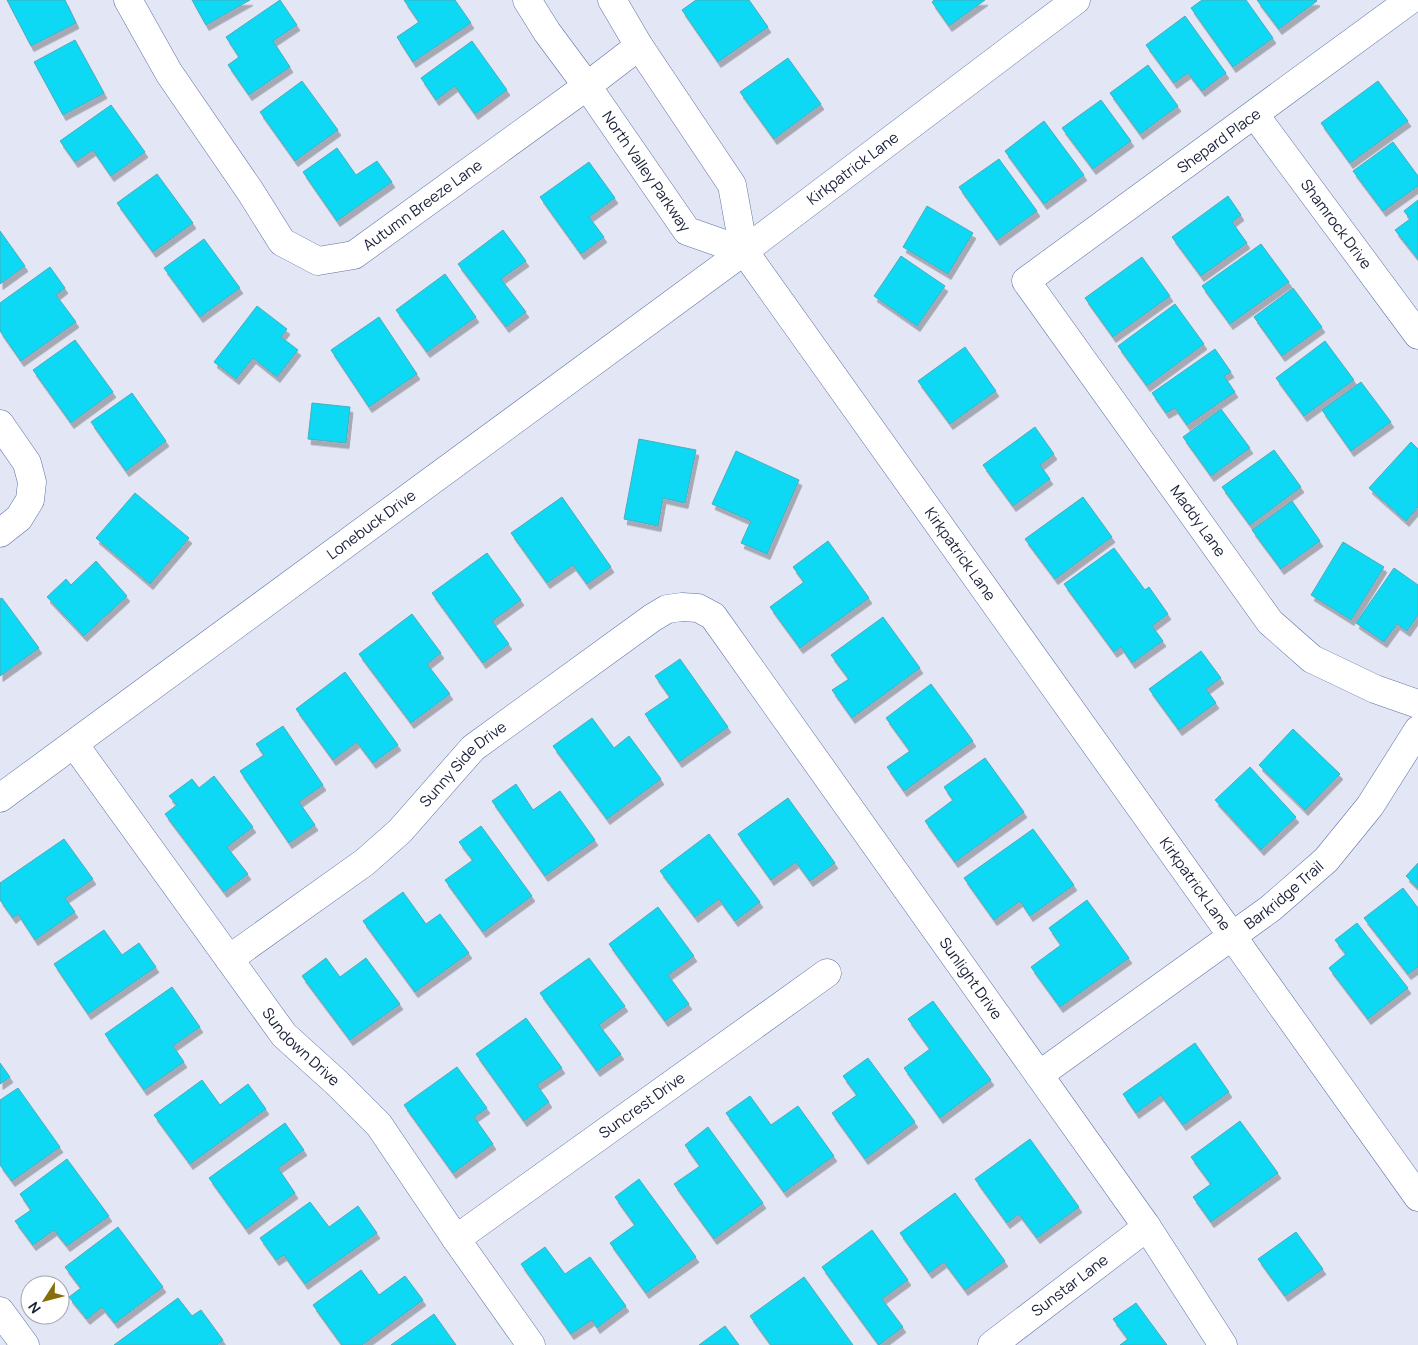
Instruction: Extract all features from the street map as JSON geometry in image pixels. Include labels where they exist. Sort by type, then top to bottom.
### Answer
[{"type":"street","name":"Autumn Breeze Lane","points":[[128,0],[169,73],[250,190],[282,242],[318,261],[354,255],[587,86],[639,46]]},
{"type":"street","name":"North Valley Parkway","points":[[527,0],[547,32],[587,86],[687,231],[744,250]]},
{"type":"street","points":[[612,0],[639,46],[732,185],[744,250]]},
{"type":"street","name":"Kirkpatrick Lane","points":[[1076,0],[744,250],[1418,1197]]},
{"type":"street","name":"Shepard Place","points":[[1026,281],[1410,0]]},
{"type":"street","name":"Shamrock Drive","points":[[1255,115],[1418,335]]},
{"type":"street","name":"Lonebuck Drive","points":[[0,798],[744,250]]},
{"type":"street","name":"Maddy Lane","points":[[1026,281],[1270,622],[1312,659],[1375,689],[1418,704]]},
{"type":"street","points":[[0,424],[27,463],[32,482],[30,500],[19,518],[0,533]]},
{"type":"street","name":"Sunny Side Drive","points":[[229,959],[365,862],[400,832],[473,748],[652,618],[667,609],[682,607],[698,608],[713,616]]},
{"type":"street","name":"Sunlight Drive","points":[[713,616],[1147,1227],[1223,1345]]},
{"type":"street","name":"Barkridge Trail","points":[[1039,1075],[1271,908],[1326,860],[1370,806],[1418,730]]},
{"type":"street","name":"Sundown Drive","points":[[74,744],[284,1034],[338,1083],[379,1125],[531,1345]]},
{"type":"street","name":"Suncrest Drive","points":[[456,1239],[827,973]]},
{"type":"street","name":"Sunstar Lane","points":[[992,1345],[1147,1227]]},
{"type":"street","points":[[0,1311],[25,1345]]},
{"type":"building","points":[[7,0],[65,0],[76,23],[31,46]]},
{"type":"building","points":[[192,0],[250,0],[206,25]]},
{"type":"building","points":[[280,0],[297,25],[273,41],[290,67],[249,95],[228,65],[239,57],[226,37]]},
{"type":"building","points":[[404,0],[455,0],[471,23],[413,62],[397,37],[419,22]]},
{"type":"building","points":[[696,0],[749,0],[768,27],[718,62],[682,10]]},
{"type":"building","points":[[934,0],[985,0],[949,26],[932,2]]},
{"type":"building","points":[[1202,0],[1246,0],[1273,38],[1233,67],[1191,8]]},
{"type":"building","points":[[1257,0],[1316,0],[1317,1],[1279,29]]},
{"type":"building","points":[[1185,16],[1226,73],[1202,91],[1188,73],[1174,83],[1146,45]]},
{"type":"building","points":[[75,40],[104,93],[63,115],[34,62]]},
{"type":"building","points":[[472,41],[507,90],[475,114],[455,86],[436,100],[421,78]]},
{"type":"building","points":[[788,58],[821,104],[774,139],[740,92]]},
{"type":"building","points":[[1148,65],[1178,106],[1140,134],[1110,93]]},
{"type":"building","points":[[302,81],[338,130],[295,161],[260,112]]},
{"type":"building","points":[[1378,81],[1408,121],[1350,163],[1321,123]]},
{"type":"building","points":[[1101,100],[1131,141],[1093,169],[1062,128]]},
{"type":"building","points":[[111,105],[145,152],[111,176],[93,150],[75,162],[60,141]]},
{"type":"building","points":[[1044,121],[1084,175],[1044,204],[1005,151]]},
{"type":"building","points":[[1393,142],[1418,176],[1418,186],[1383,211],[1353,171]]},
{"type":"building","points":[[337,148],[356,175],[377,161],[392,182],[337,221],[303,172]]},
{"type":"building","points":[[999,159],[1037,211],[997,240],[959,187]]},
{"type":"building","points":[[589,162],[615,198],[589,217],[604,237],[581,254],[540,197]]},
{"type":"building","points":[[157,174],[193,223],[153,252],[117,203]]},
{"type":"building","points":[[1228,196],[1241,215],[1232,222],[1247,243],[1201,276],[1172,237]]},
{"type":"building","points":[[1418,200],[1418,259],[1395,230],[1410,219],[1404,211]]},
{"type":"building","points":[[927,206],[973,233],[948,274],[903,247]]},
{"type":"building","points":[[503,230],[526,261],[501,279],[526,312],[506,327],[458,264]]},
{"type":"building","points":[[0,231],[25,266],[0,284]]},
{"type":"building","points":[[204,239],[240,288],[200,317],[164,268]]},
{"type":"building","points":[[1261,244],[1289,282],[1230,324],[1202,286]]},
{"type":"building","points":[[901,256],[945,286],[917,326],[874,296]]},
{"type":"building","points":[[1142,257],[1170,296],[1113,337],[1085,298]]},
{"type":"building","points":[[50,267],[65,288],[56,295],[76,322],[21,361],[0,331],[0,303]]},
{"type":"building","points":[[445,274],[476,317],[427,352],[396,310]]},
{"type":"building","points":[[1293,288],[1322,327],[1282,356],[1254,317]]},
{"type":"building","points":[[1175,304],[1204,344],[1147,386],[1118,346]]},
{"type":"building","points":[[257,306],[287,329],[281,337],[298,350],[277,377],[253,358],[236,379],[214,362]]},
{"type":"building","points":[[379,317],[417,374],[369,407],[331,350]]},
{"type":"building","points":[[75,340],[113,392],[71,423],[33,370]]},
{"type":"building","points":[[1325,341],[1354,380],[1304,416],[1276,378]]},
{"type":"building","points":[[965,347],[996,391],[950,424],[918,381]]},
{"type":"building","points":[[1215,349],[1231,372],[1224,376],[1235,392],[1187,425],[1175,408],[1166,413],[1152,393]]},
{"type":"building","points":[[1361,382],[1391,422],[1351,451],[1322,410]]},
{"type":"building","points":[[132,393],[166,441],[126,471],[91,422]]},
{"type":"building","points":[[312,403],[350,407],[346,443],[308,439]]},
{"type":"building","points":[[1221,409],[1250,448],[1211,476],[1183,437]]},
{"type":"building","points":[[1035,427],[1054,454],[1040,465],[1050,479],[1013,506],[983,465]]},
{"type":"building","points":[[639,439],[696,450],[685,503],[663,498],[658,526],[624,519]]},
{"type":"building","points":[[1411,442],[1418,449],[1418,507],[1406,521],[1369,488]]},
{"type":"building","points":[[1274,450],[1301,487],[1250,525],[1222,487]]},
{"type":"building","points":[[736,451],[799,480],[767,554],[741,543],[751,521],[712,504]]},
{"type":"building","points":[[135,493],[189,538],[150,584],[96,538]]},
{"type":"building","points":[[562,497],[611,567],[587,584],[573,565],[547,583],[511,533]]},
{"type":"building","points":[[1083,497],[1112,537],[1055,579],[1025,539]]},
{"type":"building","points":[[1292,501],[1320,541],[1281,569],[1252,530]]},
{"type":"building","points":[[828,541],[869,598],[800,648],[770,607],[804,582],[793,567]]},
{"type":"building","points":[[1343,542],[1384,567],[1351,620],[1311,595]]},
{"type":"building","points":[[1114,548],[1145,590],[1149,587],[1168,614],[1152,626],[1163,641],[1132,663],[1121,647],[1114,652],[1064,584]]},
{"type":"building","points":[[487,553],[521,600],[492,621],[509,644],[483,663],[432,593]]},
{"type":"building","points":[[96,561],[127,596],[84,636],[47,597],[66,579],[71,585]]},
{"type":"building","points":[[1394,568],[1418,585],[1418,615],[1407,631],[1397,624],[1384,642],[1356,623]]},
{"type":"building","points":[[2,598],[39,648],[0,676],[0,599]]},
{"type":"building","points":[[412,614],[441,653],[427,664],[450,694],[411,723],[359,654]]},
{"type":"building","points":[[883,617],[920,668],[852,718],[832,690],[849,679],[831,655]]},
{"type":"building","points":[[1201,651],[1221,678],[1206,689],[1216,703],[1179,730],[1149,689]]},
{"type":"building","points":[[680,659],[728,727],[679,762],[645,714],[670,697],[655,676]]},
{"type":"building","points":[[345,672],[398,745],[373,763],[357,742],[333,760],[296,709]]},
{"type":"building","points":[[931,684],[973,741],[904,791],[887,767],[910,751],[886,718]]},
{"type":"building","points":[[592,718],[614,748],[629,736],[661,779],[607,819],[553,746]]},
{"type":"building","points":[[283,726],[323,785],[299,802],[315,825],[289,843],[240,771],[264,755],[256,744]]},
{"type":"building","points":[[1293,729],[1340,774],[1305,810],[1259,765]]},
{"type":"building","points":[[985,758],[1024,812],[955,862],[925,821],[953,800],[944,787]]},
{"type":"building","points":[[1250,767],[1296,817],[1261,850],[1215,800]]},
{"type":"building","points":[[214,776],[253,827],[227,847],[248,874],[224,892],[165,814],[177,805],[169,796],[192,779],[199,788]]},
{"type":"building","points":[[516,784],[533,810],[560,791],[595,840],[545,876],[492,801]]},
{"type":"building","points":[[788,798],[835,863],[810,881],[796,862],[771,880],[738,834]]},
{"type":"building","points":[[481,826],[532,896],[483,932],[445,880],[473,860],[459,842]]},
{"type":"building","points":[[1033,829],[1074,885],[1030,916],[1020,901],[994,920],[964,878]]},
{"type":"building","points":[[709,834],[760,902],[735,921],[719,899],[695,917],[660,871]]},
{"type":"building","points":[[64,839],[93,879],[65,898],[75,912],[35,940],[18,914],[13,918],[0,900],[0,883]]},
{"type":"building","points":[[1418,863],[1418,888],[1406,876]]},
{"type":"building","points":[[1403,888],[1418,908],[1418,967],[1408,974],[1364,918]]},
{"type":"building","points":[[403,892],[426,924],[440,914],[469,953],[415,992],[363,921]]},
{"type":"building","points":[[1087,900],[1129,958],[1060,1007],[1031,967],[1061,945],[1049,928]]},
{"type":"building","points":[[658,907],[694,956],[668,975],[689,1004],[665,1021],[609,944]]},
{"type":"building","points":[[1357,923],[1408,988],[1368,1019],[1329,968],[1346,954],[1335,940]]},
{"type":"building","points":[[104,930],[122,955],[139,943],[156,967],[88,1014],[54,964]]},
{"type":"building","points":[[326,958],[340,977],[366,958],[400,1004],[350,1040],[302,976]]},
{"type":"building","points":[[589,958],[625,1006],[599,1025],[621,1054],[597,1071],[540,993]]},
{"type":"building","points":[[172,987],[200,1027],[173,1046],[184,1062],[144,1090],[105,1034]]},
{"type":"building","points":[[933,1001],[991,1080],[940,1118],[904,1068],[930,1049],[908,1019]]},
{"type":"building","points":[[526,1018],[562,1068],[537,1085],[549,1102],[524,1121],[476,1054]]},
{"type":"building","points":[[1195,1043],[1229,1092],[1183,1125],[1161,1095],[1136,1113],[1123,1094]]},
{"type":"building","points":[[868,1058],[915,1122],[865,1159],[832,1113],[857,1095],[843,1076]]},
{"type":"building","points":[[0,1063],[10,1077],[0,1084]]},
{"type":"building","points":[[457,1067],[487,1108],[474,1117],[493,1144],[453,1173],[404,1105]]},
{"type":"building","points":[[202,1080],[220,1105],[248,1084],[266,1109],[190,1164],[154,1115]]},
{"type":"building","points":[[18,1088],[60,1147],[12,1181],[0,1165],[0,1100]]},
{"type":"building","points":[[750,1096],[771,1125],[798,1106],[834,1156],[784,1192],[726,1113]]},
{"type":"building","points":[[1240,1121],[1278,1173],[1211,1222],[1193,1197],[1211,1184],[1191,1157]]},
{"type":"building","points":[[285,1123],[304,1150],[278,1168],[295,1193],[246,1229],[209,1178]]},
{"type":"building","points":[[708,1127],[763,1203],[714,1239],[674,1184],[700,1166],[685,1145]]},
{"type":"building","points":[[1030,1139],[1079,1207],[1037,1238],[1019,1214],[1007,1223],[975,1179]]},
{"type":"building","points":[[67,1159],[109,1216],[67,1246],[54,1230],[33,1245],[15,1221],[31,1210],[20,1194]]},
{"type":"building","points":[[639,1179],[696,1257],[646,1293],[610,1243],[635,1225],[615,1197]]},
{"type":"building","points":[[955,1193],[1005,1261],[965,1290],[944,1262],[929,1273],[900,1233]]},
{"type":"building","points":[[310,1202],[329,1227],[358,1206],[377,1233],[305,1284],[284,1255],[276,1260],[260,1238]]},
{"type":"building","points":[[118,1227],[163,1287],[115,1323],[102,1307],[87,1319],[70,1298],[81,1288],[65,1267]]},
{"type":"building","points":[[872,1230],[908,1280],[882,1299],[903,1327],[879,1345],[822,1267]]},
{"type":"building","points":[[1296,1232],[1323,1269],[1285,1296],[1258,1259]]},
{"type":"building","points":[[545,1247],[565,1274],[590,1257],[626,1306],[597,1328],[592,1320],[571,1334],[521,1264]]},
{"type":"building","points":[[361,1270],[379,1295],[405,1276],[423,1300],[362,1345],[342,1345],[313,1305]]},
{"type":"building","points":[[804,1277],[853,1345],[771,1345],[750,1316]]},
{"type":"building","points":[[178,1298],[192,1316],[201,1310],[223,1340],[217,1345],[114,1345]]},
{"type":"building","points":[[1136,1303],[1167,1345],[1120,1345],[1128,1339],[1113,1319]]},
{"type":"building","points":[[434,1314],[456,1345],[391,1345]]},
{"type":"building","points":[[725,1326],[739,1345],[699,1345]]}]
